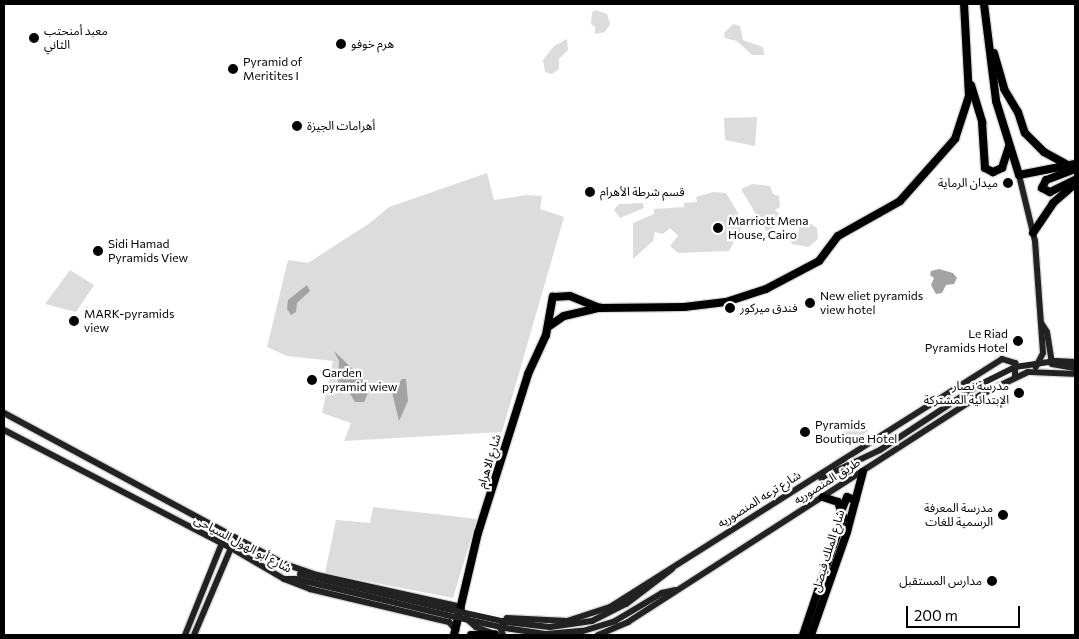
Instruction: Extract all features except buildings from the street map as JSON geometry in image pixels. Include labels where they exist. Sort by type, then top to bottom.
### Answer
[{"type":"main road","points":[[548,327],[564,316],[600,308],[684,307],[726,302],[766,288],[819,262],[833,240],[895,205],[944,156],[964,119],[969,81],[964,4]]},
{"type":"main road","points":[[984,4],[996,101],[1019,175],[1033,233],[1043,353],[1032,372]]},
{"type":"main road","points":[[987,29],[1004,89],[1018,112],[1025,134],[1044,152],[1072,164]]},
{"type":"main road","points":[[969,81],[982,122],[985,168],[993,172],[1002,168],[1009,145]]},
{"type":"main road","points":[[1019,175],[1072,164]]},
{"type":"main road","points":[[1075,169],[1046,180],[1042,188],[1050,192],[1075,180]]},
{"type":"main road","points":[[1033,233],[1053,203],[1075,184]]},
{"type":"main road","name":"شارع الاهرام","points":[[455,633],[458,606],[478,534],[528,374],[548,327],[553,296],[570,296],[600,308]]},
{"type":"main road","points":[[1042,324],[1047,332],[1052,364],[1075,368]]},
{"type":"main road","name":"شارع ترعه المنصوريه","points":[[500,635],[500,627],[507,618],[557,621],[594,614],[624,598],[1002,359],[1015,363],[1016,377]]},
{"type":"main road","points":[[807,482],[880,450],[1000,373],[1039,362],[1075,362]]},
{"type":"main road","name":"طريق المنصوريه","points":[[598,635],[628,622],[982,394],[1016,377],[1032,372],[1075,374]]},
{"type":"main road","name":"شارع أبو الهول السياحى","points":[[4,413],[285,564],[317,575],[458,606]]},
{"type":"main road","name":"شارع أبو الهول السياحى","points":[[4,430],[124,494],[222,543],[284,580],[310,589],[449,622]]},
{"type":"main road","points":[[101,481],[111,478],[108,469]]},
{"type":"main road","name":"شارع الملك فيصل","points":[[811,635],[838,562],[863,472]]},
{"type":"main road","points":[[124,494],[118,483],[124,480],[131,481]]},
{"type":"main road","name":"شارع الملك فيصل","points":[[803,635],[841,524],[842,508],[835,499],[823,497]]},
{"type":"main road","points":[[842,508],[847,497],[855,500]]},
{"type":"main road","points":[[185,635],[222,543]]},
{"type":"main road","points":[[194,635],[231,548]]},
{"type":"main road","points":[[216,558],[225,562]]},
{"type":"main road","points":[[285,564],[296,573],[311,578],[520,625],[550,627],[585,623],[613,612],[662,578],[676,564]]},
{"type":"main road","points":[[284,580],[296,579],[478,623],[546,634],[600,627],[662,592],[676,590]]},
{"type":"main road","points":[[455,633],[449,622],[456,614],[458,606]]},
{"type":"main road","points":[[458,606],[474,626],[500,635]]},
{"type":"main road","points":[[471,635],[500,635]]},
{"type":"shaded area","points":[[596,10],[607,14],[610,24],[605,32],[595,34],[595,27],[591,24],[592,12]]},
{"type":"shaded area","points":[[733,24],[740,26],[743,40],[763,47],[764,55],[752,55],[737,41],[725,38],[724,33]]},
{"type":"shaded area","points":[[567,39],[568,50],[559,59],[559,69],[552,74],[545,72],[543,60],[554,46]]},
{"type":"shaded area","points":[[757,117],[755,146],[725,140],[724,118]]},
{"type":"shaded area","points":[[487,173],[494,200],[527,195],[542,196],[540,209],[564,217],[502,432],[344,441],[351,423],[322,413],[333,361],[287,356],[267,347],[288,260],[308,263],[370,223],[389,207]]},
{"type":"shaded area","points":[[752,184],[770,186],[773,194],[779,196],[780,207],[775,210],[787,222],[766,231],[741,189]]},
{"type":"shaded area","points":[[713,192],[726,193],[744,223],[729,251],[678,253],[670,246],[678,236],[670,228],[663,234],[655,232],[653,241],[633,259],[633,223],[654,214],[654,209],[684,207],[684,203],[697,202],[696,197]]},
{"type":"shaded area","points":[[643,203],[644,208],[620,218],[614,210],[619,204]]},
{"type":"shaded area","points":[[800,220],[805,220],[817,228],[818,239],[808,247],[792,244],[790,239],[799,231]]},
{"type":"shaded area","points":[[939,269],[953,273],[957,278],[954,284],[946,285],[942,293],[936,294],[931,285],[934,278],[930,275],[931,271]]},
{"type":"shaded area","points":[[70,270],[94,285],[76,312],[45,304]]},
{"type":"shaded area","points":[[307,285],[310,291],[297,303],[296,312],[291,315],[287,309],[288,300]]},
{"type":"shaded area","points":[[334,351],[362,378],[368,393],[364,402],[355,402],[349,392],[338,387],[339,361]]},
{"type":"shaded area","points":[[402,379],[406,379],[408,401],[399,421],[392,392]]},
{"type":"shaded area","points":[[863,422],[868,432],[846,443],[841,433]]},
{"type":"shaded area","points":[[373,507],[477,519],[453,598],[325,573],[336,520],[370,523]]},
{"type":"place","name":"معبد أمنحتب الثاني","points":[[34,38]]},
{"type":"place","name":"هرم خوفو","points":[[341,44]]},
{"type":"place","name":"Pyramid of Meritites I","points":[[233,69]]},
{"type":"place","name":"أهرامات الجيزة","points":[[297,126]]},
{"type":"place","name":"ميدان الرماية","points":[[1008,183]]},
{"type":"place","name":"قسم شرطة الأهرام","points":[[590,192]]},
{"type":"place","name":"Marriott Mena House, Cairo","points":[[718,228]]},
{"type":"place","name":"Sidi Hamad Pyramids View","points":[[98,251]]},
{"type":"place","name":"New eliet pyramids view hotel","points":[[810,303]]},
{"type":"place","name":"فندق ميركور","points":[[730,308]]},
{"type":"place","name":"MARK-pyramids view","points":[[74,321]]},
{"type":"place","name":"Le Riad Pyramids Hotel","points":[[1018,341]]},
{"type":"place","name":"Garden pyramid wiew","points":[[312,380]]},
{"type":"place","name":"مدرسة نصار الإبتدائية المشتركة","points":[[1019,393]]},
{"type":"place","name":"Pyramids Boutique Hotel","points":[[805,432]]},
{"type":"place","name":"مدرسة المعرفة الرسمية للغات","points":[[1003,515]]},
{"type":"place","name":"مدارس المستقبل","points":[[992,581]]}]
